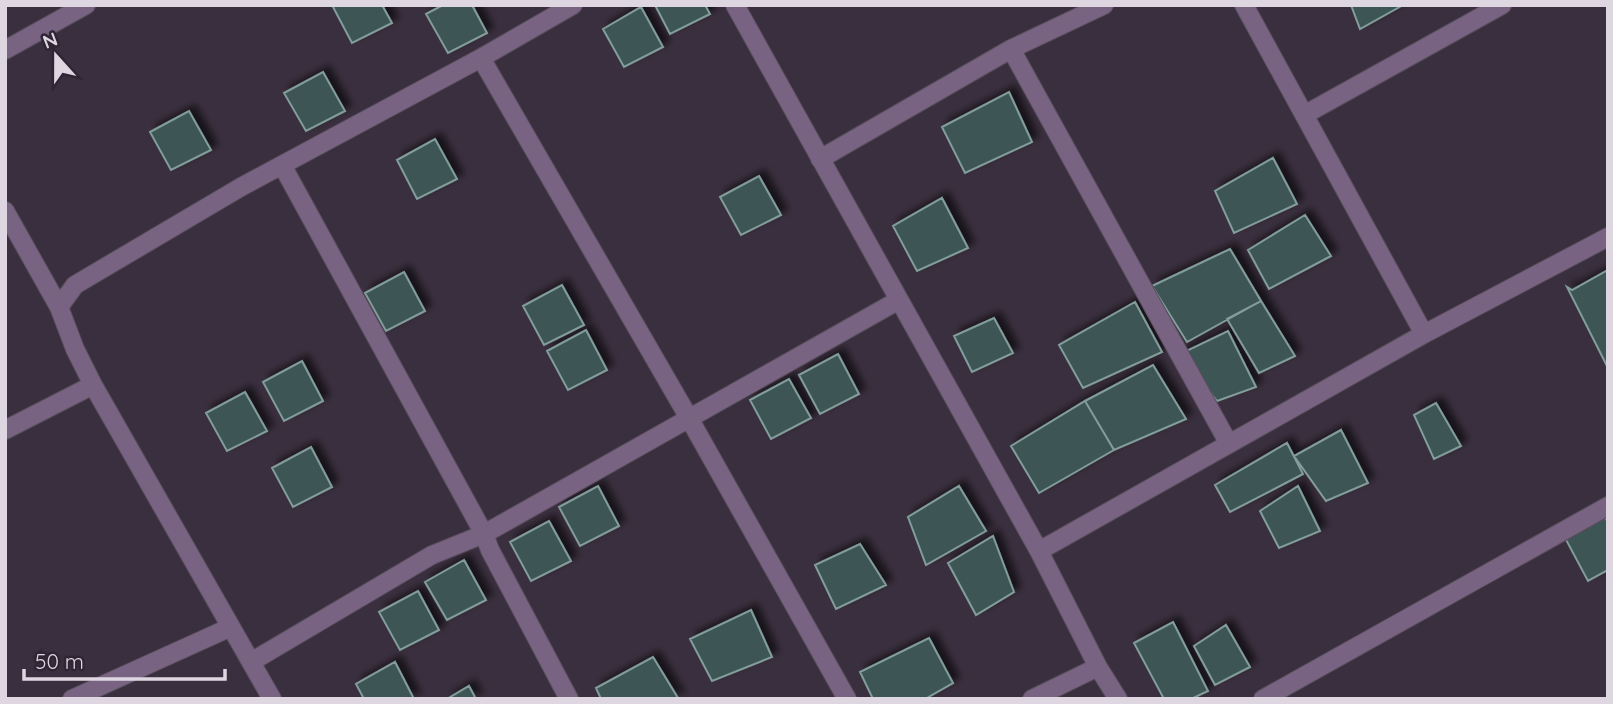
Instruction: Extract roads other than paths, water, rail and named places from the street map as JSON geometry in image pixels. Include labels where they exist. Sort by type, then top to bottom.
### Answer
[{"type":"street","points":[[5,50],[86,5]]},
{"type":"street","points":[[735,5],[1039,551],[1098,667],[1118,699]]},
{"type":"street","points":[[820,159],[1011,49],[1104,5]]},
{"type":"street","points":[[1244,5],[1424,334]]},
{"type":"street","points":[[1304,115],[1502,5]]},
{"type":"street","points":[[59,307],[75,285],[282,165],[481,58],[564,7]]},
{"type":"street","points":[[1011,49],[1229,444]]},
{"type":"street","points":[[481,58],[690,418],[847,699]]},
{"type":"street","points":[[282,165],[484,534],[569,699]]},
{"type":"street","points":[[5,211],[59,307],[75,349],[93,385],[272,699]]},
{"type":"street","points":[[1039,551],[1424,334],[1608,237]]},
{"type":"street","points":[[251,662],[432,555],[484,534],[899,300]]},
{"type":"street","points":[[5,430],[93,385]]},
{"type":"street","points":[[1263,699],[1608,506]]},
{"type":"street","points":[[72,699],[231,627]]},
{"type":"street","points":[[1032,699],[1098,667]]}]
